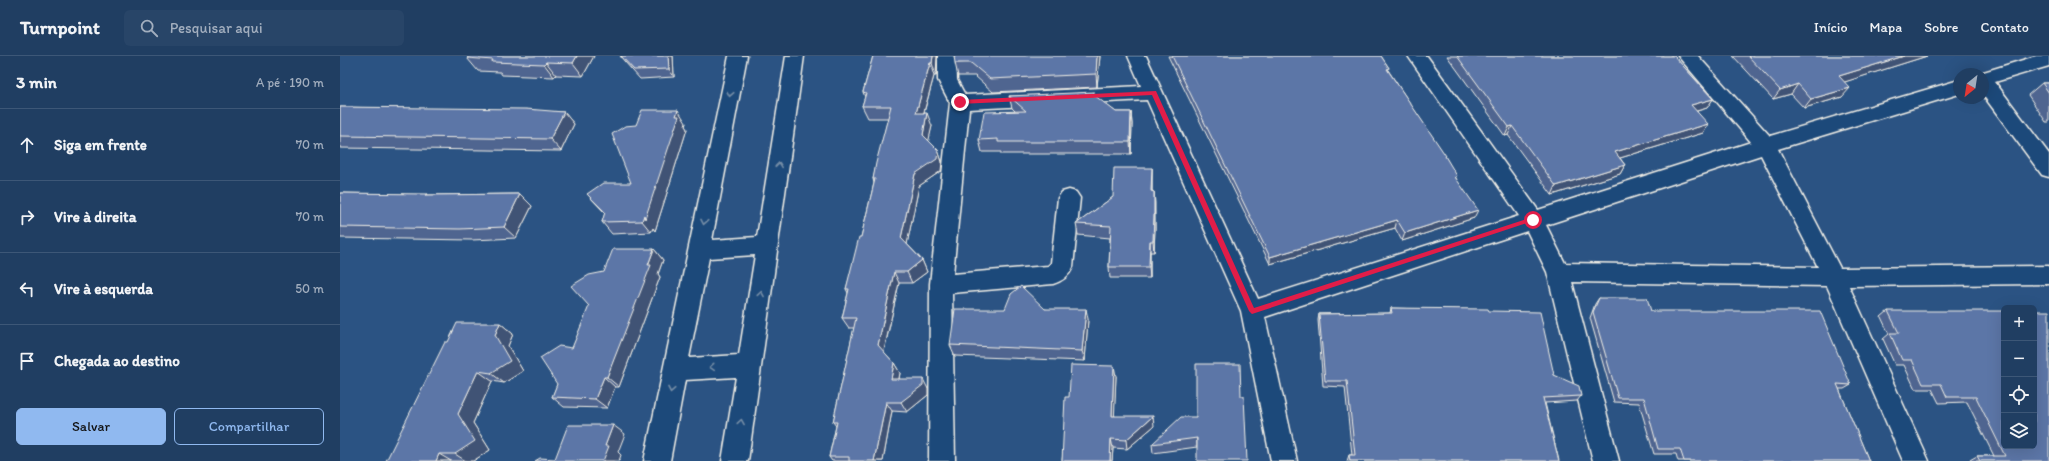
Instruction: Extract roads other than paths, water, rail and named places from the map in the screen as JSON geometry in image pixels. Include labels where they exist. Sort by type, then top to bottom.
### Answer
[{"type":"street","points":[[657,461],[738,56]]},
{"type":"street","points":[[735,461],[795,56]]},
{"type":"street","points":[[942,461],[941,284],[960,102],[949,87],[946,78],[947,56]]},
{"type":"street","points":[[1137,56],[1252,311],[1284,461]]},
{"type":"street","points":[[1417,56],[1533,220],[1558,272],[1606,461]]},
{"type":"street","points":[[1687,56],[1766,145],[1834,277],[1916,461]]},
{"type":"street","points":[[1989,78],[2049,59]]},
{"type":"street","points":[[1252,311],[1766,145],[1953,88]]},
{"type":"street","points":[[1989,88],[2048,166]]},
{"type":"street","points":[[960,102],[1154,93]]},
{"type":"street","points":[[941,284],[1053,275],[1056,273],[1062,267],[1069,198]]},
{"type":"street","points":[[698,250],[768,245]]},
{"type":"street","points":[[1558,272],[1834,277],[2049,275]]},
{"type":"street","points":[[674,370],[750,364]]}]
